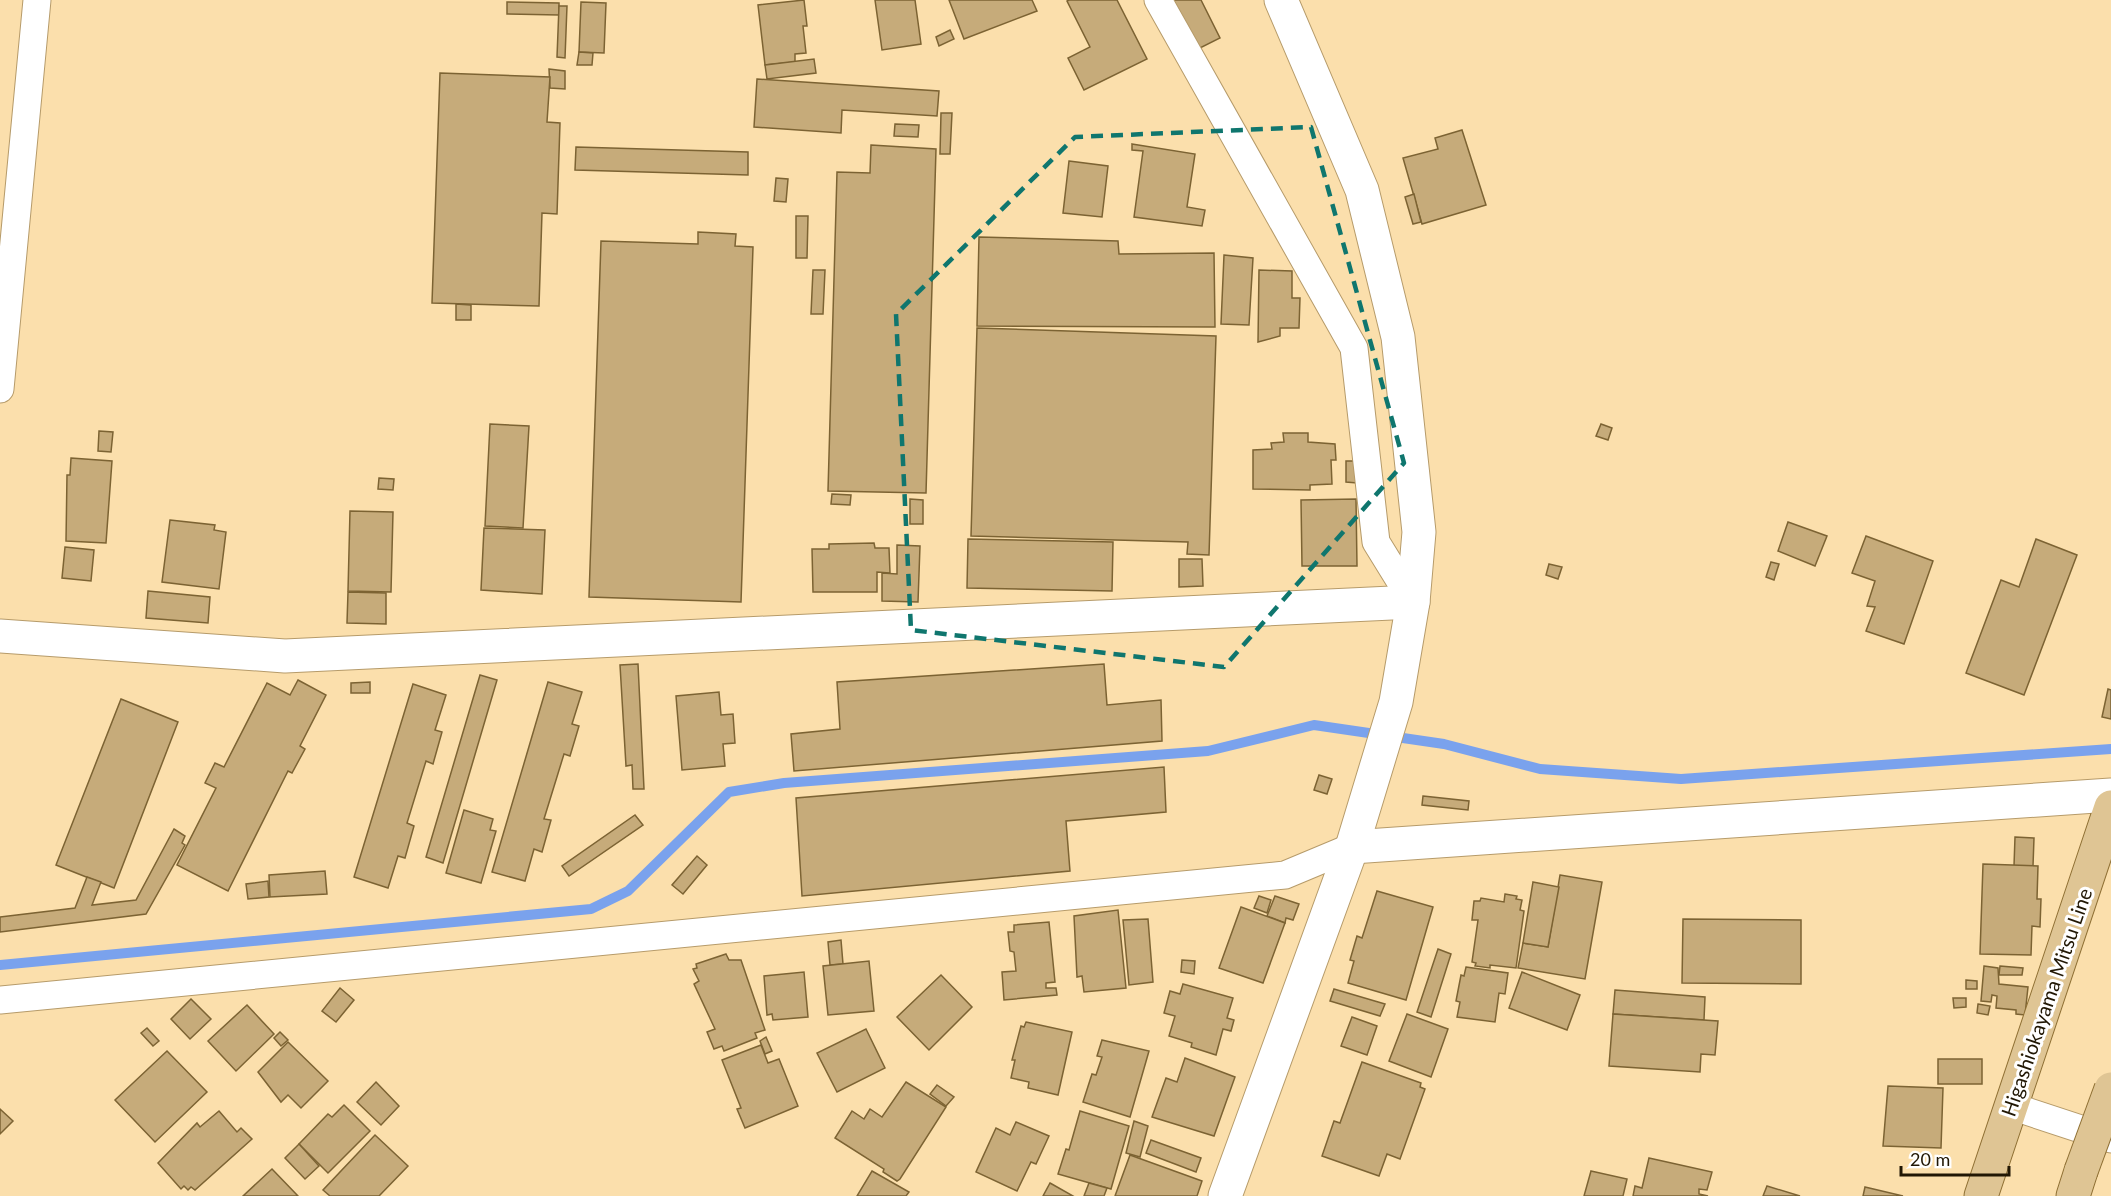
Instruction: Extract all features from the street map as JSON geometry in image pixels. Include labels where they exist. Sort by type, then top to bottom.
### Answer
[{"type":"main road","name":"Higashiokayama Mitsu Line","points":[[1981,1196],[2111,807]]},
{"type":"main road","points":[[2077,1184],[2111,1089]]},
{"type":"street","points":[[0,389],[37,0]]},
{"type":"street","points":[[1158,0],[1354,348],[1376,542],[1413,602]]},
{"type":"street","points":[[1225,1196],[1352,847],[1396,702],[1413,602],[1419,532],[1398,337],[1362,190],[1281,0]]},
{"type":"street","points":[[0,636],[285,656],[1413,602]]},
{"type":"street","points":[[0,1000],[1285,875],[1352,847],[2111,795]]},
{"type":"street","points":[[2011,1106],[2111,1139]]},
{"type":"highlighted area","points":[[1311,127],[1404,463],[1224,667],[911,630],[896,314],[1075,137]]},
{"type":"building","points":[[804,0],[807,26],[803,26],[806,53],[795,54],[795,62],[765,65],[758,5]]},
{"type":"building","points":[[875,0],[915,0],[921,44],[882,50]]},
{"type":"building","points":[[949,0],[1032,0],[1037,11],[964,39]]},
{"type":"building","points":[[1117,0],[1147,59],[1084,90],[1068,58],[1090,47],[1067,1]]},
{"type":"building","points":[[1169,0],[1201,0],[1220,38],[1194,51]]},
{"type":"building","points":[[507,2],[559,3],[559,15],[507,14]]},
{"type":"building","points":[[581,2],[606,3],[604,53],[579,52]]},
{"type":"building","points":[[559,6],[567,6],[565,58],[557,57]]},
{"type":"building","points":[[950,30],[954,39],[939,46],[936,37]]},
{"type":"building","points":[[579,52],[593,53],[592,65],[577,65]]},
{"type":"building","points":[[814,59],[816,73],[767,79],[765,65]]},
{"type":"building","points":[[549,69],[565,71],[565,89],[550,88]]},
{"type":"building","points":[[440,73],[550,77],[547,122],[560,123],[557,214],[542,213],[539,306],[432,303]]},
{"type":"building","points":[[757,79],[939,91],[937,116],[842,110],[841,133],[754,127]]},
{"type":"building","points":[[941,113],[952,113],[950,154],[940,154]]},
{"type":"building","points":[[895,124],[919,125],[918,137],[894,136]]},
{"type":"building","points":[[1462,130],[1486,205],[1422,224],[1403,158],[1438,149],[1435,138]]},
{"type":"building","points":[[1132,144],[1195,154],[1187,207],[1205,210],[1202,226],[1134,217],[1143,151],[1132,150]]},
{"type":"building","points":[[871,145],[936,149],[926,493],[828,491],[837,172],[870,173]]},
{"type":"building","points":[[576,147],[748,152],[748,175],[575,170]]},
{"type":"building","points":[[1069,161],[1108,166],[1102,217],[1063,213]]},
{"type":"building","points":[[776,178],[788,179],[786,202],[774,201]]},
{"type":"building","points":[[1414,194],[1421,222],[1413,224],[1405,197]]},
{"type":"building","points":[[796,216],[808,216],[807,258],[796,258]]},
{"type":"building","points":[[698,232],[736,234],[735,246],[753,247],[741,602],[589,597],[601,241],[698,244]]},
{"type":"building","points":[[979,237],[1118,241],[1119,254],[1214,253],[1215,327],[977,326]]},
{"type":"building","points":[[1224,255],[1253,258],[1249,325],[1221,324]]},
{"type":"building","points":[[813,270],[825,270],[823,314],[811,314]]},
{"type":"building","points":[[1259,270],[1292,271],[1292,298],[1300,298],[1299,328],[1280,328],[1280,336],[1258,342]]},
{"type":"building","points":[[456,304],[471,305],[471,320],[456,320]]},
{"type":"building","points":[[977,328],[1216,336],[1209,555],[1187,554],[1188,542],[971,536]]},
{"type":"building","points":[[490,424],[529,426],[523,528],[485,526]]},
{"type":"building","points":[[1601,424],[1612,428],[1608,440],[1596,436]]},
{"type":"building","points":[[99,431],[113,432],[111,452],[98,451]]},
{"type":"building","points":[[1283,433],[1308,433],[1308,442],[1335,444],[1336,460],[1331,460],[1332,484],[1310,485],[1310,490],[1253,489],[1253,450],[1272,449],[1271,443],[1284,442]]},
{"type":"building","points":[[71,458],[112,461],[106,543],[66,541],[67,475],[70,475]]},
{"type":"building","points":[[1346,461],[1357,461],[1357,483],[1346,482]]},
{"type":"building","points":[[379,478],[394,479],[393,490],[378,489]]},
{"type":"building","points":[[832,494],[851,495],[850,505],[831,504]]},
{"type":"building","points":[[910,499],[923,500],[923,524],[910,524]]},
{"type":"building","points":[[1356,499],[1357,566],[1302,566],[1301,500]]},
{"type":"building","points":[[350,511],[393,512],[391,592],[348,591]]},
{"type":"building","points":[[170,520],[215,525],[214,530],[226,532],[219,589],[162,582]]},
{"type":"building","points":[[1788,522],[1827,536],[1815,566],[1778,551]]},
{"type":"building","points":[[484,528],[545,530],[542,594],[481,590]]},
{"type":"building","points":[[1866,536],[1933,561],[1904,644],[1866,631],[1875,607],[1867,606],[1875,581],[1852,573]]},
{"type":"building","points":[[968,539],[1113,542],[1112,591],[967,588]]},
{"type":"building","points":[[2036,539],[2077,555],[2024,695],[1966,673],[2001,580],[2019,587]]},
{"type":"building","points":[[874,543],[875,548],[889,548],[890,573],[877,572],[877,592],[813,592],[812,549],[829,549],[829,544]]},
{"type":"building","points":[[897,545],[920,546],[918,602],[882,601],[882,573],[897,574]]},
{"type":"building","points":[[65,547],[94,550],[91,581],[62,578]]},
{"type":"building","points":[[1179,559],[1202,559],[1203,586],[1179,587]]},
{"type":"building","points":[[1771,562],[1779,564],[1774,580],[1766,577]]},
{"type":"building","points":[[1549,564],[1562,567],[1558,579],[1546,575]]},
{"type":"building","points":[[148,591],[210,597],[208,623],[146,618]]},
{"type":"building","points":[[348,592],[386,593],[386,624],[347,623]]},
{"type":"building","points":[[638,664],[644,789],[633,789],[632,765],[626,766],[620,665]]},
{"type":"building","points":[[1104,664],[1107,705],[1161,700],[1162,741],[794,771],[791,734],[840,729],[837,682]]},
{"type":"building","points":[[480,675],[497,680],[443,863],[426,857]]},
{"type":"building","points":[[298,680],[326,695],[300,746],[305,749],[292,773],[288,771],[228,891],[177,865],[216,788],[205,783],[215,763],[224,767],[267,683],[290,695]]},
{"type":"building","points":[[370,682],[370,693],[351,693],[351,683]]},
{"type":"building","points":[[548,682],[582,692],[572,724],[579,726],[570,756],[564,754],[544,819],[551,820],[542,852],[534,849],[525,881],[492,872]]},
{"type":"building","points":[[413,684],[446,695],[435,730],[442,732],[433,764],[426,761],[407,823],[414,826],[405,858],[398,856],[388,888],[354,877]]},
{"type":"building","points":[[2108,689],[2111,690],[2111,719],[2102,717]]},
{"type":"building","points":[[719,692],[721,715],[733,714],[735,743],[723,744],[725,766],[682,770],[676,696]]},
{"type":"building","points":[[121,699],[178,722],[114,888],[56,865]]},
{"type":"building","points":[[1164,767],[1166,812],[1066,821],[1070,871],[802,896],[796,798]]},
{"type":"building","points":[[1319,775],[1332,779],[1327,794],[1314,790]]},
{"type":"building","points":[[1423,796],[1469,801],[1468,810],[1422,805]]},
{"type":"building","points":[[464,810],[493,819],[490,830],[496,831],[481,883],[446,873]]},
{"type":"building","points":[[635,815],[643,825],[569,876],[562,866]]},
{"type":"building","points":[[174,829],[185,836],[182,843],[185,845],[146,914],[0,932],[0,917],[75,908],[87,877],[101,882],[92,905],[136,900]]},
{"type":"building","points":[[2015,837],[2034,838],[2033,866],[2014,866]]},
{"type":"building","points":[[697,856],[707,865],[683,894],[672,885]]},
{"type":"building","points":[[1983,864],[2038,866],[2037,899],[2041,899],[2040,927],[2032,926],[2031,955],[1980,954]]},
{"type":"building","points":[[325,871],[327,894],[270,897],[269,875]]},
{"type":"building","points":[[1560,875],[1602,882],[1585,979],[1518,968],[1523,943],[1548,947]]},
{"type":"building","points":[[268,881],[269,897],[248,899],[246,884]]},
{"type":"building","points":[[1533,882],[1559,887],[1548,947],[1523,943]]},
{"type":"building","points":[[1377,891],[1433,907],[1406,1000],[1348,983],[1354,961],[1350,960],[1357,936],[1362,938]]},
{"type":"building","points":[[1505,894],[1517,896],[1516,899],[1522,900],[1520,910],[1524,911],[1516,968],[1475,966],[1476,963],[1472,962],[1478,920],[1472,920],[1474,901],[1480,901],[1481,898],[1504,902]]},
{"type":"building","points":[[1259,896],[1271,900],[1267,913],[1254,908]]},
{"type":"building","points":[[1275,896],[1299,904],[1293,920],[1286,918],[1285,923],[1267,916]]},
{"type":"building","points":[[1241,907],[1285,923],[1263,983],[1219,968]]},
{"type":"building","points":[[1118,910],[1126,988],[1084,992],[1082,976],[1077,977],[1074,916]]},
{"type":"building","points":[[1148,919],[1153,982],[1129,985],[1123,920]]},
{"type":"building","points":[[1683,919],[1801,920],[1801,984],[1682,983]]},
{"type":"building","points":[[1049,922],[1055,982],[1046,983],[1046,988],[1056,988],[1057,995],[1004,1000],[1002,972],[1016,971],[1014,952],[1010,951],[1008,932],[1014,932],[1014,925]]},
{"type":"building","points":[[841,940],[843,964],[830,965],[828,942]]},
{"type":"building","points":[[1438,949],[1451,954],[1431,1017],[1417,1012]]},
{"type":"building","points":[[726,954],[729,960],[741,960],[765,1030],[755,1033],[757,1038],[724,1051],[722,1046],[714,1049],[707,1032],[715,1029],[694,984],[699,981],[693,969],[697,968],[696,964]]},
{"type":"building","points":[[1182,960],[1195,961],[1194,974],[1181,972]]},
{"type":"building","points":[[869,961],[874,1011],[828,1015],[823,966]]},
{"type":"building","points":[[1984,966],[1998,968],[1999,984],[2028,987],[2025,1015],[2016,1014],[2016,1010],[1996,1008],[1997,996],[1992,995],[1991,1002],[1981,1001]]},
{"type":"building","points":[[2000,966],[2023,968],[2022,975],[1999,975]]},
{"type":"building","points":[[1466,967],[1508,973],[1505,994],[1499,993],[1495,1022],[1457,1017],[1460,1002],[1456,1001],[1461,975],[1464,976]]},
{"type":"building","points":[[804,972],[808,1017],[773,1020],[772,1014],[767,1015],[764,976]]},
{"type":"building","points":[[1522,972],[1580,995],[1567,1030],[1509,1008]]},
{"type":"building","points":[[941,975],[972,1007],[929,1050],[897,1017]]},
{"type":"building","points":[[1966,980],[1977,981],[1977,989],[1966,989]]},
{"type":"building","points":[[1183,984],[1233,998],[1227,1018],[1234,1020],[1231,1031],[1223,1029],[1216,1055],[1191,1047],[1192,1043],[1169,1036],[1175,1016],[1164,1013],[1170,991],[1180,994]]},
{"type":"building","points":[[340,988],[354,1000],[336,1022],[322,1011]]},
{"type":"building","points":[[1334,989],[1385,1004],[1380,1016],[1330,1001]]},
{"type":"building","points":[[1615,990],[1705,997],[1704,1020],[1613,1014]]},
{"type":"building","points":[[1953,998],[1966,998],[1966,1007],[1954,1008]]},
{"type":"building","points":[[191,999],[211,1019],[190,1039],[171,1019]]},
{"type":"building","points":[[1978,1004],[1990,1006],[1988,1015],[1977,1013]]},
{"type":"building","points":[[247,1005],[274,1034],[236,1071],[208,1041]]},
{"type":"building","points":[[1407,1014],[1448,1029],[1431,1077],[1389,1061]]},
{"type":"building","points":[[1613,1014],[1718,1021],[1715,1055],[1701,1054],[1700,1072],[1609,1066]]},
{"type":"building","points":[[1352,1017],[1377,1026],[1367,1055],[1341,1046]]},
{"type":"building","points":[[1026,1022],[1072,1032],[1058,1095],[1028,1088],[1029,1082],[1011,1078],[1015,1060],[1012,1060],[1021,1026],[1024,1027]]},
{"type":"building","points":[[147,1028],[159,1041],[153,1046],[141,1033]]},
{"type":"building","points":[[866,1029],[885,1068],[837,1092],[817,1053]]},
{"type":"building","points":[[280,1032],[288,1040],[281,1046],[274,1038]]},
{"type":"building","points":[[766,1037],[772,1051],[765,1054],[760,1041]]},
{"type":"building","points":[[1102,1040],[1149,1051],[1130,1117],[1083,1102],[1092,1074],[1096,1075],[1102,1057],[1097,1056]]},
{"type":"building","points":[[288,1042],[328,1081],[301,1108],[288,1095],[281,1102],[258,1072]]},
{"type":"building","points":[[761,1045],[768,1063],[779,1059],[798,1106],[745,1128],[737,1109],[741,1108],[722,1060]]},
{"type":"building","points":[[167,1051],[207,1092],[155,1142],[115,1100]]},
{"type":"building","points":[[1185,1058],[1235,1077],[1214,1136],[1152,1117],[1166,1078],[1177,1082]]},
{"type":"building","points":[[1938,1059],[1982,1059],[1982,1084],[1938,1084]]},
{"type":"building","points":[[1362,1062],[1421,1083],[1420,1087],[1425,1089],[1400,1159],[1387,1154],[1379,1176],[1322,1156],[1334,1121],[1340,1123]]},
{"type":"building","points":[[376,1082],[399,1106],[381,1125],[357,1102]]},
{"type":"building","points":[[906,1082],[946,1107],[897,1181],[883,1172],[884,1169],[835,1138],[852,1111],[864,1119],[870,1109],[882,1117]]},
{"type":"building","points":[[937,1085],[954,1097],[946,1106],[930,1094]]},
{"type":"building","points":[[1888,1086],[1943,1088],[1941,1148],[1883,1146]]},
{"type":"building","points":[[344,1105],[370,1131],[328,1173],[299,1144],[328,1114],[332,1117]]},
{"type":"building","points":[[0,1109],[13,1121],[0,1134]]},
{"type":"building","points":[[219,1111],[237,1132],[241,1128],[252,1139],[195,1190],[191,1187],[188,1190],[184,1186],[181,1189],[158,1163],[197,1123],[200,1127]]},
{"type":"building","points":[[1080,1111],[1129,1126],[1111,1189],[1058,1174],[1066,1149],[1069,1150]]},
{"type":"building","points":[[1134,1121],[1148,1126],[1140,1157],[1126,1153]]},
{"type":"building","points":[[1016,1122],[1049,1136],[1036,1164],[1031,1162],[1017,1191],[976,1172],[996,1128],[1010,1135]]},
{"type":"building","points":[[375,1135],[408,1166],[379,1196],[330,1196],[323,1190]]},
{"type":"building","points":[[1151,1140],[1201,1158],[1196,1172],[1146,1153]]},
{"type":"building","points":[[299,1144],[319,1166],[305,1179],[285,1158]]},
{"type":"building","points":[[1130,1155],[1202,1181],[1197,1196],[1115,1196]]},
{"type":"building","points":[[1649,1158],[1712,1172],[1707,1190],[1699,1189],[1699,1194],[1708,1196],[1633,1196],[1635,1186],[1642,1188]]},
{"type":"building","points":[[272,1169],[298,1196],[243,1196]]},
{"type":"building","points":[[872,1171],[909,1192],[906,1196],[857,1196]]},
{"type":"building","points":[[1591,1171],[1627,1179],[1623,1196],[1584,1196]]},
{"type":"building","points":[[1050,1183],[1073,1196],[1043,1196]]},
{"type":"building","points":[[1089,1183],[1107,1188],[1104,1196],[1084,1196]]},
{"type":"building","points":[[1767,1186],[1800,1196],[1763,1196]]},
{"type":"building","points":[[1865,1187],[1903,1196],[1863,1196]]},
{"type":"waterway","points":[[0,965],[591,909],[628,891],[729,792],[784,783],[1208,751],[1314,725],[1444,744],[1540,769],[1681,779],[2111,749]]}]
